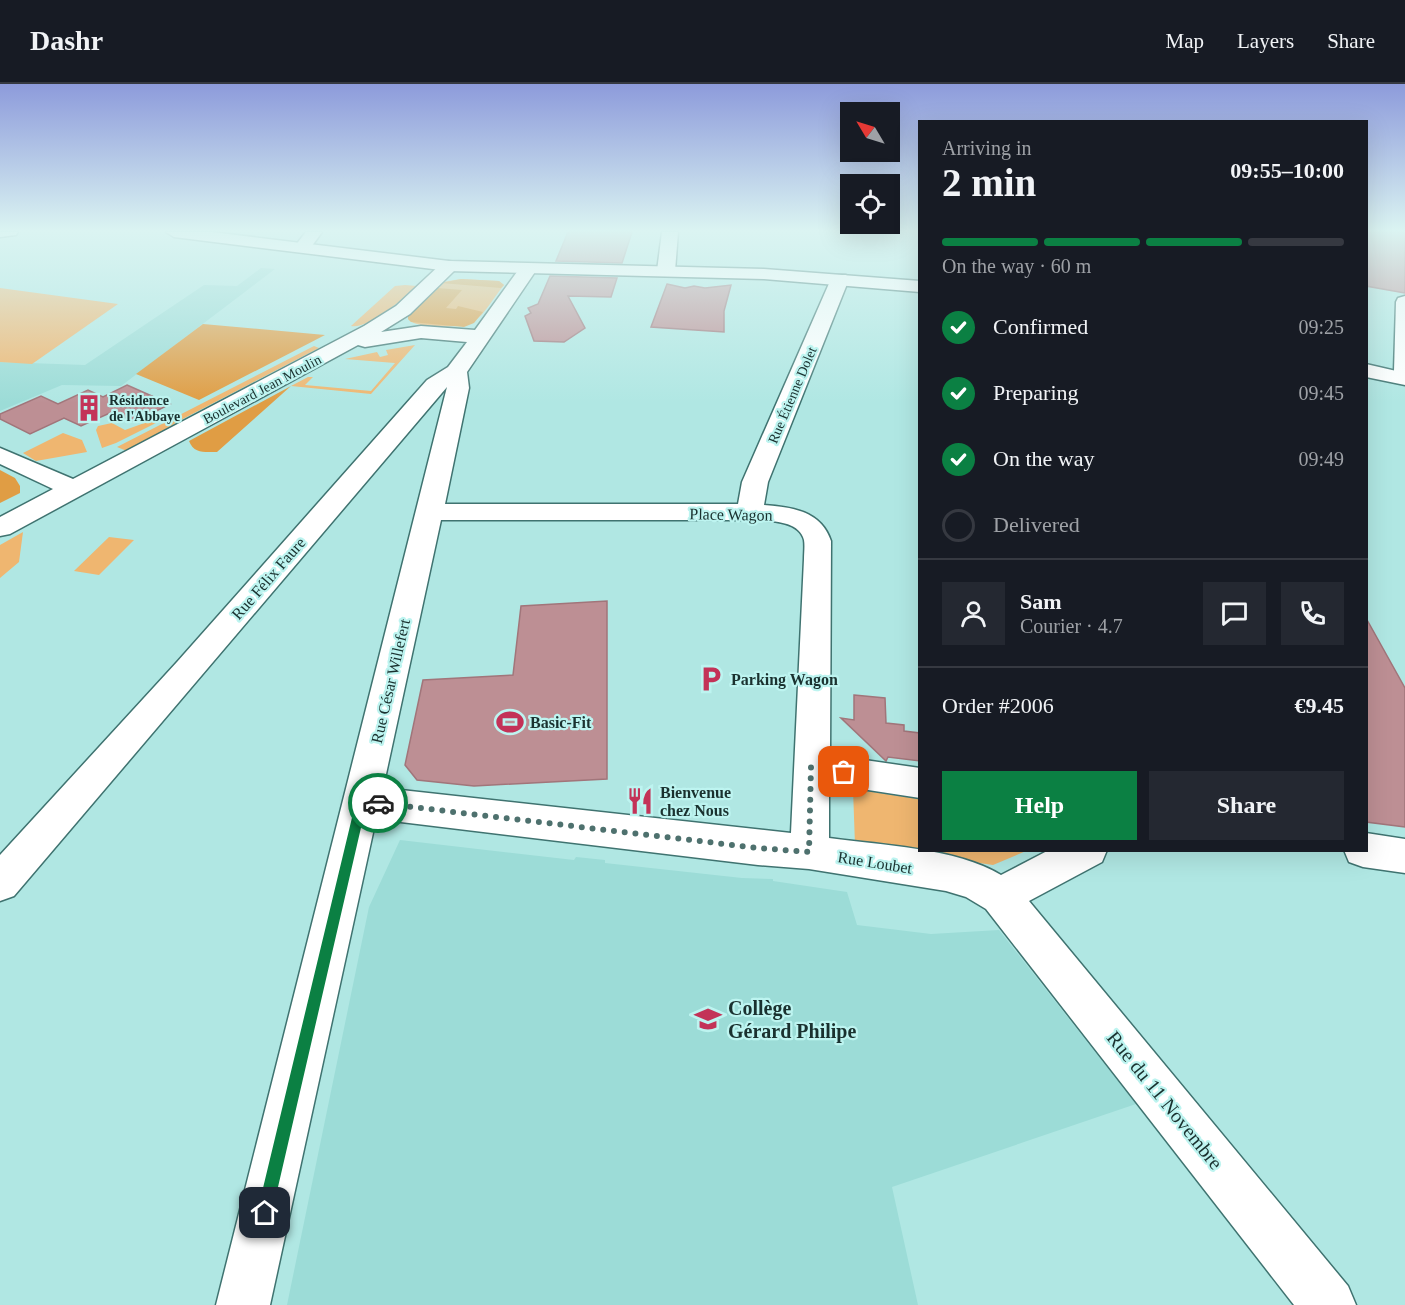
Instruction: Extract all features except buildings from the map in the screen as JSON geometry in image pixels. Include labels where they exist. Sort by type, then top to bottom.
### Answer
[{"type":"street","name":"Boulevard Jean Moulin","points":[[0,528],[334,350],[403,310],[425,289]]},
{"type":"street","name":"Rue Félix Faure","points":[[0,883],[204,652],[443,391],[514,289]]},
{"type":"street","name":"Rue Étienne Dolet","points":[[748,512],[755,482],[836,289]]},
{"type":"street","points":[[1405,302],[1405,371]]},
{"type":"street","points":[[403,310],[400,322],[421,332]]},
{"type":"street","points":[[334,350],[374,339],[421,332],[482,337]]},
{"type":"street","points":[[1368,370],[1405,379]]},
{"type":"street","name":"Rue César Willefert","points":[[243,1305],[430,512],[443,391]]},
{"type":"street","points":[[0,455],[74,489]]},
{"type":"street","name":"Place Wagon","points":[[430,512],[748,512],[797,519],[812,529],[817,538],[809,852]]},
{"type":"street","points":[[811,767],[918,783]]},
{"type":"street","name":"Rue Loubet","points":[[361,801],[809,852],[946,873],[976,881],[1000,896]]},
{"type":"street","points":[[1368,851],[1405,856]]},
{"type":"street","points":[[1000,896],[1084,852]]},
{"type":"street","name":"Rue du 11 Novembre","points":[[1000,896],[1329,1305]]},
{"type":"shaded area","points":[[0,289],[118,304],[32,364],[0,362]]},
{"type":"shaded area","points":[[198,289],[249,289],[121,386],[62,385],[0,411],[0,362],[85,365]]},
{"type":"shaded area","points":[[392,289],[414,289],[376,318],[358,326],[351,326]]},
{"type":"shaded area","points":[[435,289],[501,289],[477,319],[461,326],[417,324],[408,319],[408,314]]},
{"type":"shaded area","points":[[436,289],[462,290],[446,308],[456,309],[458,306],[483,312],[474,323],[464,327],[411,322],[408,314]]},
{"type":"shaded area","points":[[203,324],[325,335],[199,400],[136,374]]},
{"type":"shaded area","points":[[415,345],[371,394],[291,386],[308,377],[313,377],[305,385],[371,391],[395,363],[345,359],[377,352],[380,357],[388,355],[386,350]]},
{"type":"shaded area","points":[[314,346],[319,348],[177,422],[132,453],[117,447]]},
{"type":"shaded area","points":[[291,386],[217,452],[200,451],[191,445],[189,441]]},
{"type":"shaded area","points":[[150,421],[156,423],[102,448],[96,430],[98,426],[112,423],[125,430]]},
{"type":"shaded area","points":[[63,433],[82,440],[87,452],[36,461],[23,453]]},
{"type":"shaded area","points":[[0,470],[15,478],[20,486],[20,493],[0,503]]},
{"type":"shaded area","points":[[23,532],[19,562],[0,578],[0,545]]},
{"type":"shaded area","points":[[109,537],[134,540],[99,575],[74,571]]},
{"type":"shaded area","points":[[853,789],[918,799],[918,852],[1024,852],[993,865],[855,845]]},
{"type":"shaded area","name":"Collège Gérard Philipe","points":[[400,840],[574,860],[576,857],[605,860],[605,863],[742,878],[773,879],[773,881],[847,892],[857,925],[931,934],[999,930],[1136,1104],[892,1187],[918,1305],[287,1305],[369,907]]},
{"type":"way so far","points":[[378,803],[809,852],[811,767],[844,772]]},
{"type":"place","name":"Résidence de l'Abbaye","points":[[89,408]]},
{"type":"place","name":"Parking Wagon","points":[[711,679]]},
{"type":"place","name":"Basic-Fit","points":[[510,722]]},
{"type":"place","name":"Bienvenue chez Nous","points":[[640,801]]},
{"type":"place","name":"Collège Gérard Philipe","points":[[708,1019]]},
{"type":"route","points":[[265,1213],[361,801],[378,803]]}]
